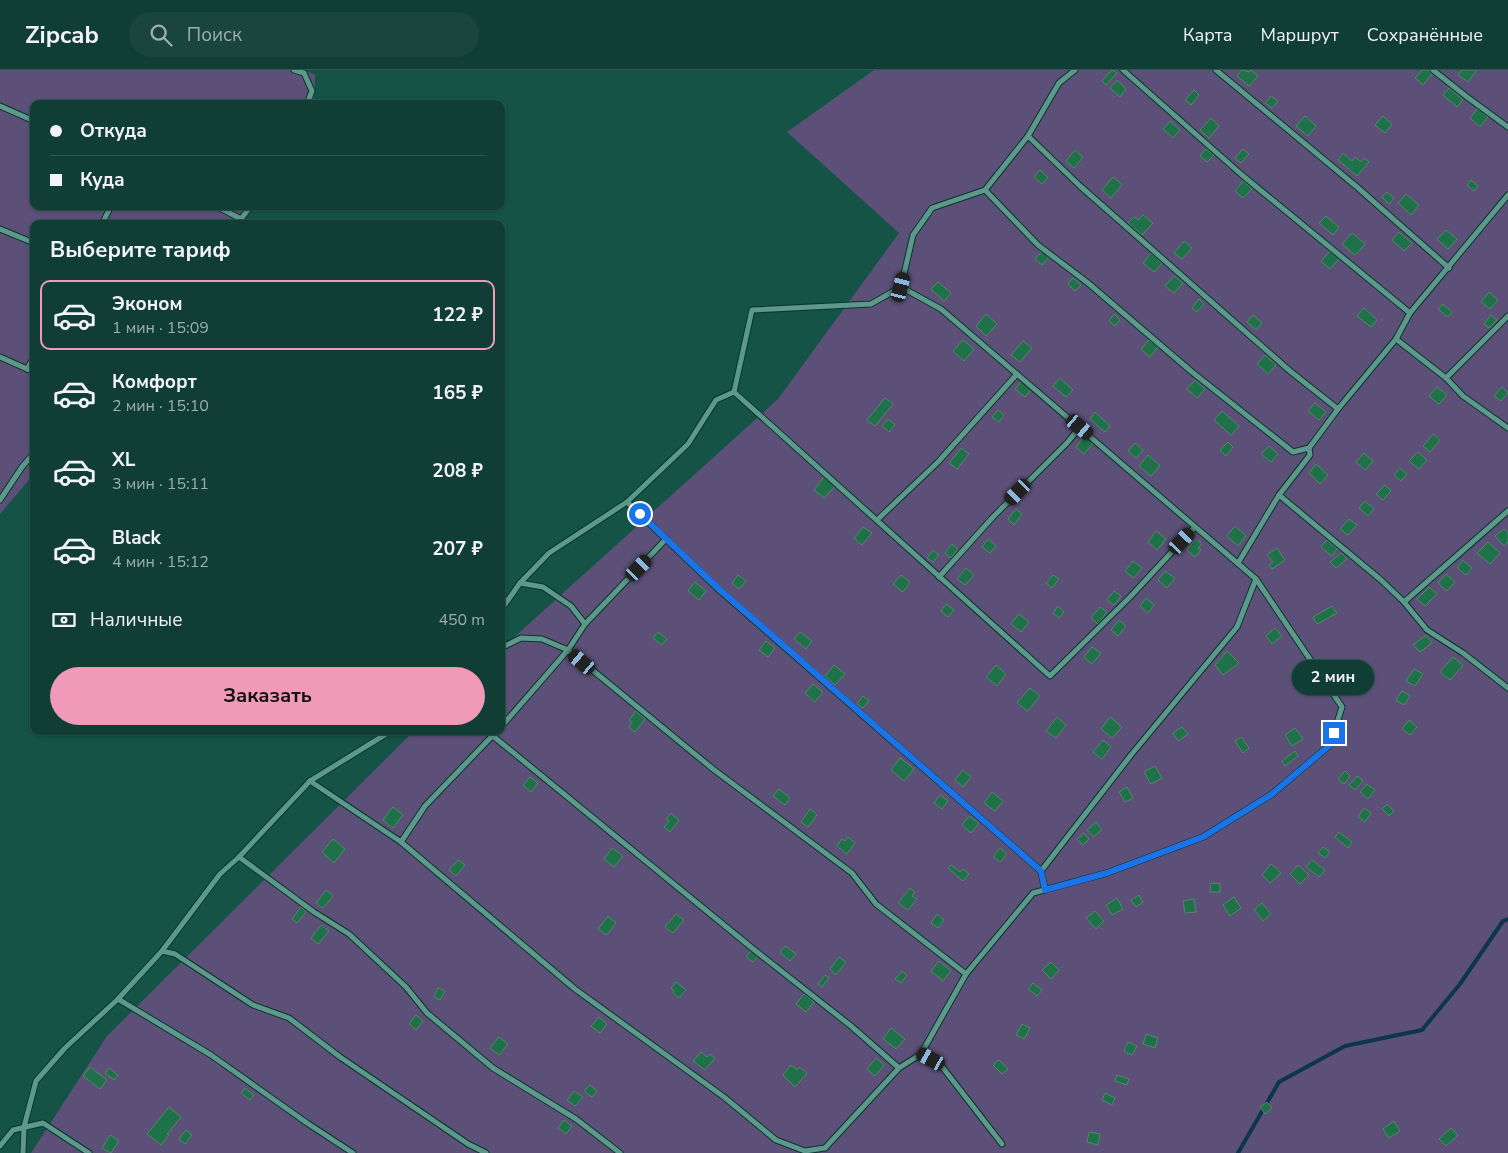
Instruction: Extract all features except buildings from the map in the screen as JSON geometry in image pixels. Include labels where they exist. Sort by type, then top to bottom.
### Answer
[{"type":"lane","points":[[294,70],[304,73],[312,91],[309,100]]},
{"type":"lane","points":[[734,392],[752,310],[871,304],[901,287],[913,235],[932,208],[985,190],[1028,136],[1059,83],[1075,70]]},
{"type":"lane","points":[[1123,70],[1242,175],[1410,313]]},
{"type":"lane","points":[[1216,70],[1357,187],[1449,268]]},
{"type":"lane","points":[[1433,70],[1467,98],[1508,127]]},
{"type":"lane","points":[[0,106],[30,119]]},
{"type":"lane","points":[[1028,136],[1080,186],[1283,364],[1338,409]]},
{"type":"lane","points":[[985,190],[1038,245],[1088,283],[1192,372],[1293,452],[1309,448],[1338,409],[1396,339],[1410,313],[1508,196]]},
{"type":"lane","points":[[224,210],[241,219],[248,210]]},
{"type":"lane","points":[[0,229],[30,241]]},
{"type":"lane","points":[[310,781],[401,842],[575,989],[724,1097],[776,1140],[805,1151],[825,1148],[899,1068],[921,1054],[966,974],[1033,893],[1107,873],[1203,837],[1272,794],[1330,745],[1342,707],[1256,579],[941,309],[901,287]]},
{"type":"lane","points":[[1446,378],[1508,316]]},
{"type":"lane","points":[[1396,339],[1446,378],[1463,396],[1508,428]]},
{"type":"lane","points":[[0,357],[30,370]]},
{"type":"lane","points":[[27,369],[30,363]]},
{"type":"lane","points":[[877,520],[938,462],[1017,374]]},
{"type":"lane","points":[[505,604],[520,583],[549,553],[627,502],[688,444],[716,400],[734,392]]},
{"type":"lane","points":[[734,392],[1050,676],[1130,597],[1195,527]]},
{"type":"lane","points":[[939,577],[993,517],[1067,443],[1080,427]]},
{"type":"lane","points":[[1238,563],[1279,496],[1310,455],[1309,448]]},
{"type":"lane","points":[[0,500],[30,458]]},
{"type":"lane","points":[[1279,496],[1381,580],[1404,602],[1427,630],[1463,653],[1508,688]]},
{"type":"lane","points":[[627,502],[718,588],[1041,871],[1045,890]]},
{"type":"lane","points":[[1404,602],[1508,511]]},
{"type":"lane","points":[[505,722],[568,650],[585,624],[666,539]]},
{"type":"lane","points":[[1041,871],[1130,755],[1237,627],[1256,579]]},
{"type":"lane","points":[[520,583],[544,587],[571,606],[585,624]]},
{"type":"lane","points":[[505,646],[522,638],[535,638],[568,650],[713,769],[852,873],[876,904],[966,974]]},
{"type":"lane","points":[[23,1153],[24,1127],[36,1081],[65,1048],[118,999],[162,951],[220,874],[239,857],[310,781],[387,735]]},
{"type":"lane","points":[[401,842],[425,806],[494,735]]},
{"type":"lane","points":[[496,735],[752,948],[851,1026],[899,1068]]},
{"type":"lane","points":[[239,857],[314,912],[349,934],[406,987],[427,1013],[493,1068],[576,1119],[620,1153]]},
{"type":"lane","points":[[162,951],[175,954],[252,1005],[289,1018],[340,1057],[468,1144],[486,1153]]},
{"type":"lane","points":[[118,999],[211,1055],[307,1124],[353,1153]]},
{"type":"lane","points":[[921,1054],[940,1064],[1002,1144]]},
{"type":"lane","points":[[0,1146],[12,1130],[43,1124],[89,1153]]},
{"type":"shaded area","points":[[0,70],[304,70],[315,75],[314,100],[30,100],[30,210],[251,210],[243,220],[30,220],[30,479],[0,514]]},
{"type":"shaded area","points":[[874,70],[1508,70],[1508,1153],[31,1153],[107,1036],[410,735],[505,735],[505,645],[778,399],[899,233],[787,132]]},
{"type":"waterway","points":[[1238,1153],[1279,1082],[1345,1046],[1422,1030],[1460,984],[1503,921],[1508,919]]},
{"type":"route","points":[[640,514],[718,588],[1041,871],[1045,890],[1107,873],[1203,837],[1272,794],[1330,745],[1334,733]]}]
